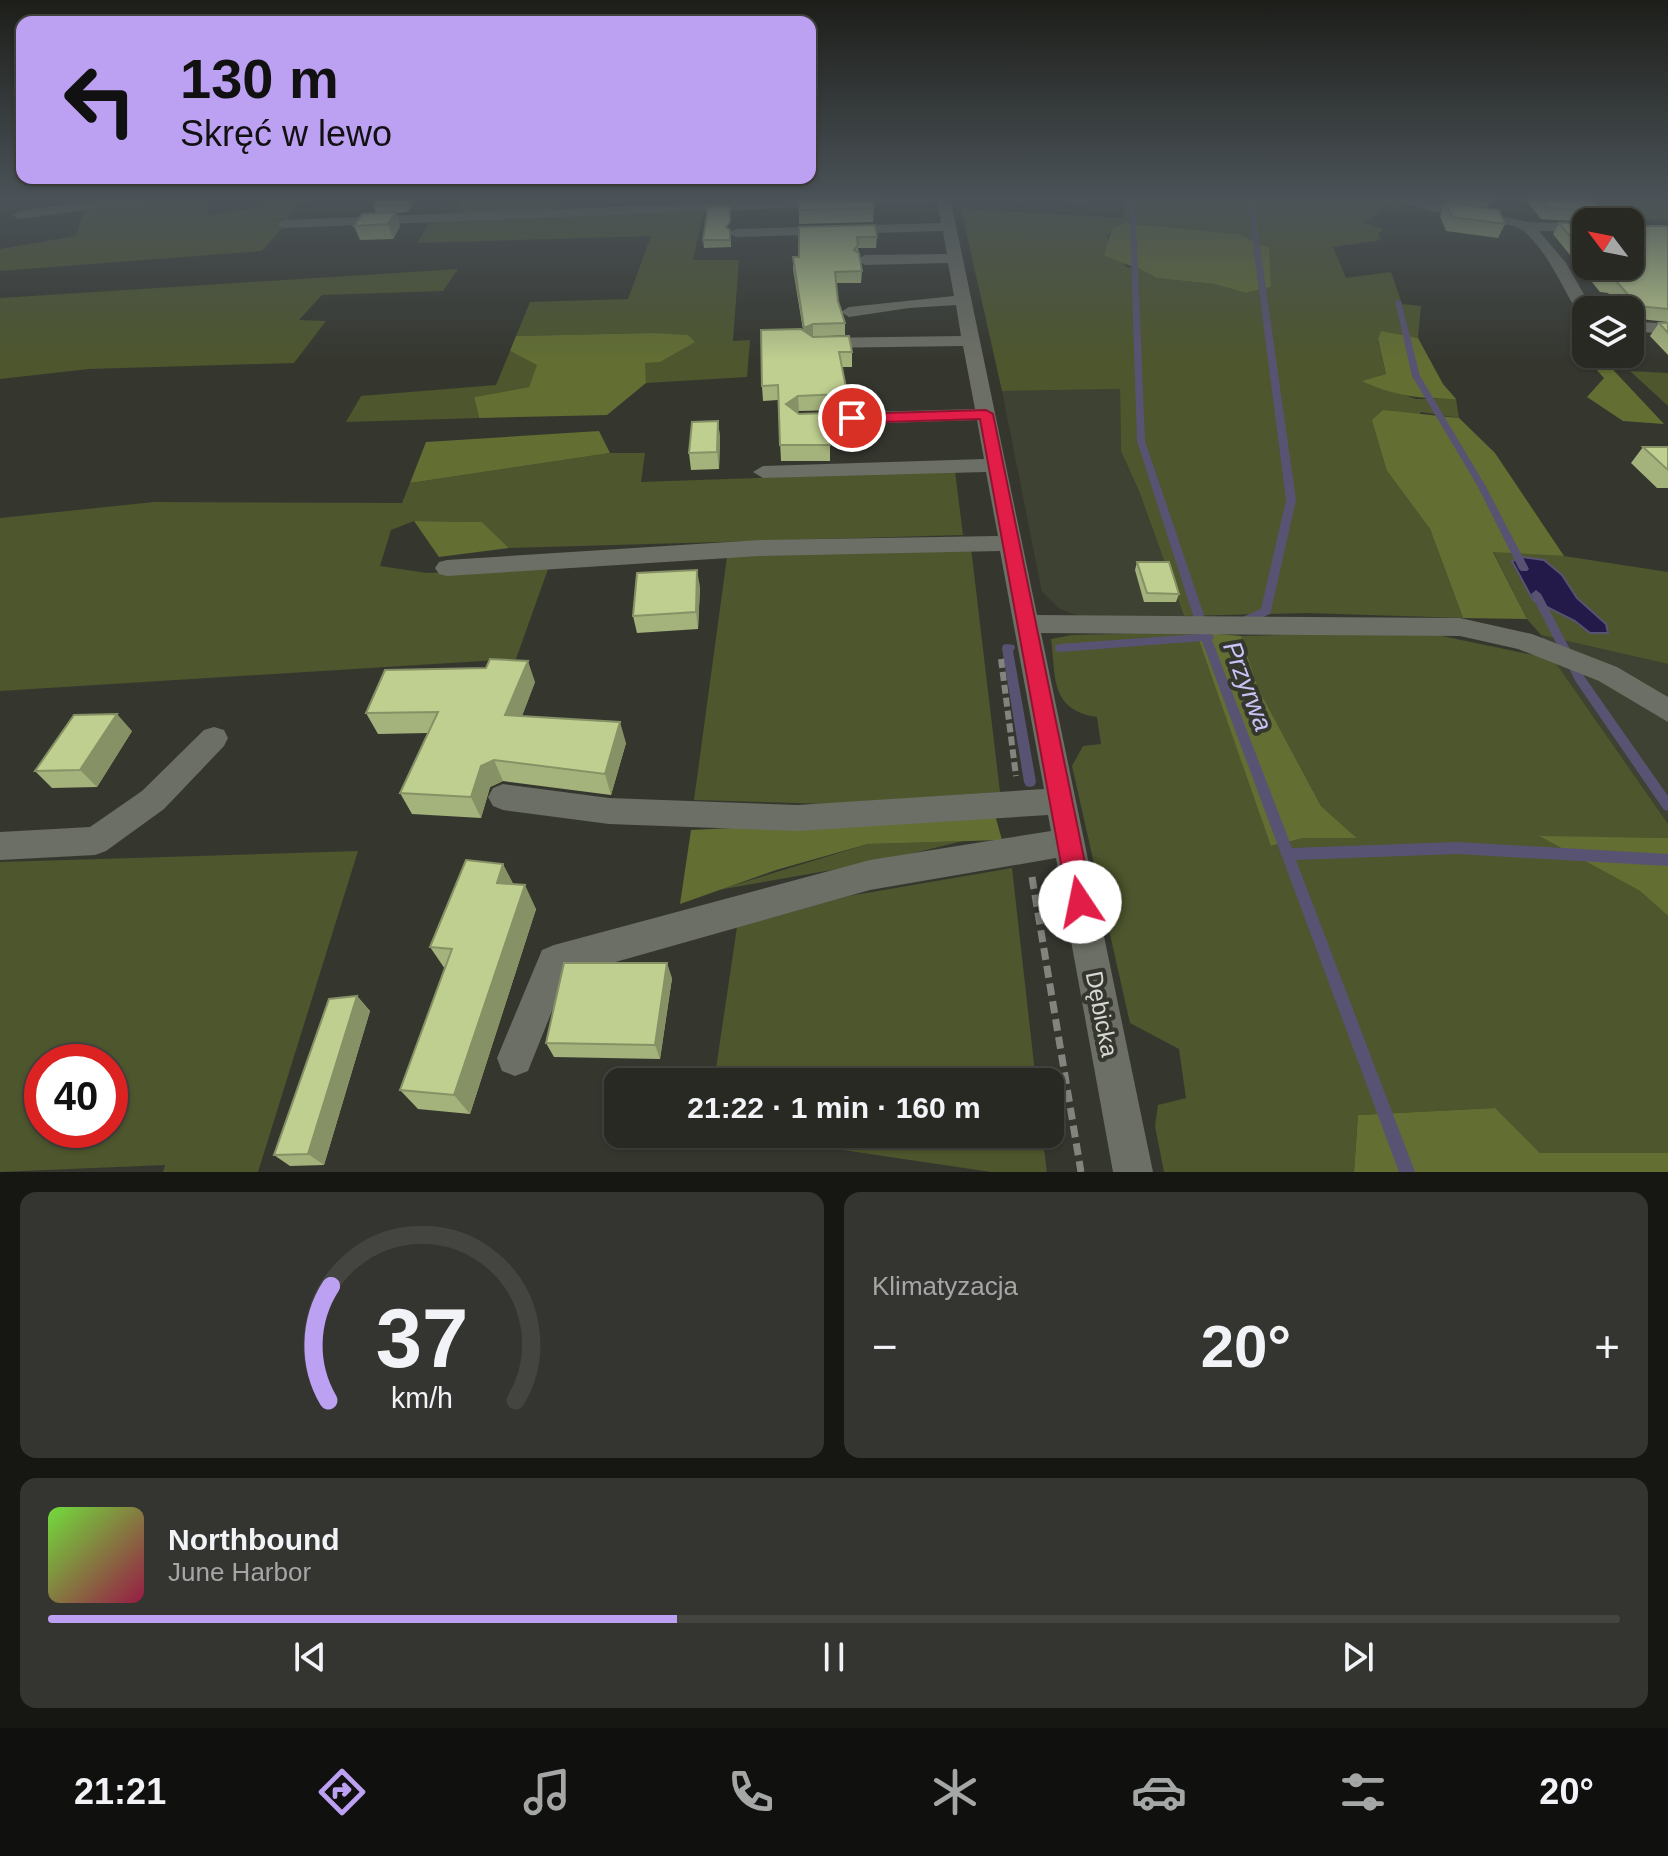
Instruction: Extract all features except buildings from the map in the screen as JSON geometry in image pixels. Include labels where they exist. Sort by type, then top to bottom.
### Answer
[{"type":"street","name":"Dębicka","points":[[953,252],[1133,1172]]},
{"type":"street","points":[[1549,252],[1577,296]]},
{"type":"street","points":[[865,260],[954,258]]},
{"type":"street","points":[[849,312],[909,303],[963,300]]},
{"type":"street","points":[[1644,327],[1668,329]]},
{"type":"street","points":[[813,344],[972,341]]},
{"type":"street","points":[[799,420],[986,414]]},
{"type":"street","points":[[763,472],[996,465]]},
{"type":"street","points":[[447,568],[760,548],[1011,543]]},
{"type":"street","points":[[1026,624],[1460,627],[1523,641],[1608,674],[1668,711]]},
{"type":"street","points":[[0,846],[95,841],[153,800],[214,738]]},
{"type":"street","points":[[503,797],[609,811],[798,818],[1060,801]]},
{"type":"street","points":[[515,1058],[554,962],[870,875],[1069,842]]},
{"type":"path","points":[[1000,657],[1020,805]]},
{"type":"path","points":[[1028,849],[1081,1172]]},
{"type":"shaded area","points":[[1120,389],[1121,451],[1139,491],[1184,616],[1079,616],[1060,609],[1042,592],[1002,391]]},
{"type":"shaded area","points":[[1523,557],[1544,560],[1562,575],[1577,598],[1606,624],[1608,633],[1590,633],[1575,621],[1533,600],[1512,561]]},
{"type":"shaded area","points":[[1541,635],[1668,664],[1668,824],[1553,659]]},
{"type":"green space","points":[[0,252],[253,252],[0,271]]},
{"type":"green space","points":[[645,252],[695,252],[693,260],[739,260],[733,341],[750,340],[747,377],[646,383],[644,363],[652,333],[516,336],[530,302],[628,299]]},
{"type":"green space","points":[[971,252],[1116,252],[1126,267],[1151,272],[1156,278],[1214,284],[1246,293],[1271,287],[1268,252],[1335,252],[1346,278],[1391,272],[1402,304],[1421,306],[1418,338],[1381,332],[1378,340],[1386,374],[1364,381],[1416,399],[1456,399],[1459,418],[1421,412],[1387,471],[1430,529],[1463,618],[1307,613],[1184,616],[1139,491],[1121,451],[1120,389],[1002,391]]},
{"type":"green space","points":[[1105,252],[1269,252],[1271,287],[1246,293],[1214,284],[1156,278],[1104,255]]},
{"type":"green space","points":[[458,269],[443,291],[322,295],[299,320],[326,321],[294,363],[89,369],[0,379],[0,298]]},
{"type":"green space","points":[[1381,331],[1418,338],[1443,384],[1456,399],[1408,396],[1362,381],[1386,374],[1378,339]]},
{"type":"green space","points":[[688,335],[695,342],[660,362],[645,363],[646,383],[607,415],[479,418],[474,397],[529,387],[537,365],[510,351],[516,336]]},
{"type":"green space","points":[[510,351],[538,365],[529,387],[474,397],[479,418],[346,422],[361,396],[496,385]]},
{"type":"green space","points":[[1595,368],[1611,368],[1664,424],[1623,421],[1587,397],[1604,378]]},
{"type":"green space","points":[[1630,371],[1668,373],[1668,406]]},
{"type":"green space","points":[[1383,410],[1459,418],[1495,453],[1564,556],[1493,552],[1527,619],[1463,618],[1430,529],[1387,471],[1372,420]]},
{"type":"green space","points":[[599,431],[610,453],[410,483],[426,442]]},
{"type":"green space","points":[[610,453],[645,453],[641,482],[955,471],[963,535],[509,548],[482,522],[414,521],[391,530],[380,566],[427,573],[548,569],[516,659],[0,691],[0,518],[154,502],[402,503],[410,483]]},
{"type":"green space","points":[[414,521],[482,522],[509,548],[439,557]]},
{"type":"green space","points":[[971,548],[1000,792],[826,804],[694,800],[727,557]]},
{"type":"green space","points":[[1493,551],[1564,556],[1668,572],[1668,664],[1541,635],[1527,619]]},
{"type":"green space","points":[[1196,632],[1272,846],[1304,838],[1356,837],[1321,806],[1258,688],[1241,636],[1423,632],[1553,659],[1668,824],[1668,838],[1541,837],[1640,891],[1668,916],[1668,1153],[1540,1153],[1494,1108],[1358,1115],[1354,1172],[1164,1172],[1155,1126],[1158,1105],[1186,1098],[1179,1049],[1130,1023],[1072,766],[1083,746],[1101,744],[1097,717],[1082,713],[1063,700],[1055,679],[1051,639],[1072,635]]},
{"type":"green space","points":[[1196,632],[1241,636],[1258,688],[1321,806],[1357,838],[1304,838],[1271,846]]},
{"type":"green space","points":[[995,815],[1002,840],[868,844],[776,870],[680,904],[691,830]]},
{"type":"green space","points":[[1539,836],[1668,838],[1668,916],[1640,891]]},
{"type":"green space","points":[[963,841],[877,862],[718,890],[868,844]]},
{"type":"green space","points":[[358,851],[258,1172],[163,1172],[165,1165],[0,1172],[0,862]]},
{"type":"green space","points":[[1012,868],[1034,1068],[716,1068],[737,927],[849,896]]},
{"type":"green space","points":[[1495,1108],[1540,1153],[1668,1153],[1668,1172],[1354,1172],[1358,1115]]},
{"type":"green space","points":[[829,1148],[1044,1148],[1047,1172],[991,1172]]},
{"type":"waterway","name":"Przyrwa","points":[[1134,252],[1141,441],[1206,637]]},
{"type":"waterway","points":[[1242,622],[1266,611],[1291,500],[1257,252]]},
{"type":"waterway","points":[[1398,301],[1416,376],[1481,485],[1524,569]]},
{"type":"waterway","points":[[1536,594],[1580,679],[1668,806]]},
{"type":"waterway","points":[[1060,648],[1206,637]]},
{"type":"waterway","name":"Przyrwa","points":[[1206,637],[1287,854]]},
{"type":"waterway","points":[[1010,648],[1007,648],[1030,782]]},
{"type":"waterway","points":[[1287,854],[1456,848],[1668,860]]},
{"type":"waterway","name":"Przyrwa","points":[[1287,854],[1407,1172]]},
{"type":"route","points":[[852,418],[986,414],[1080,902]]}]
